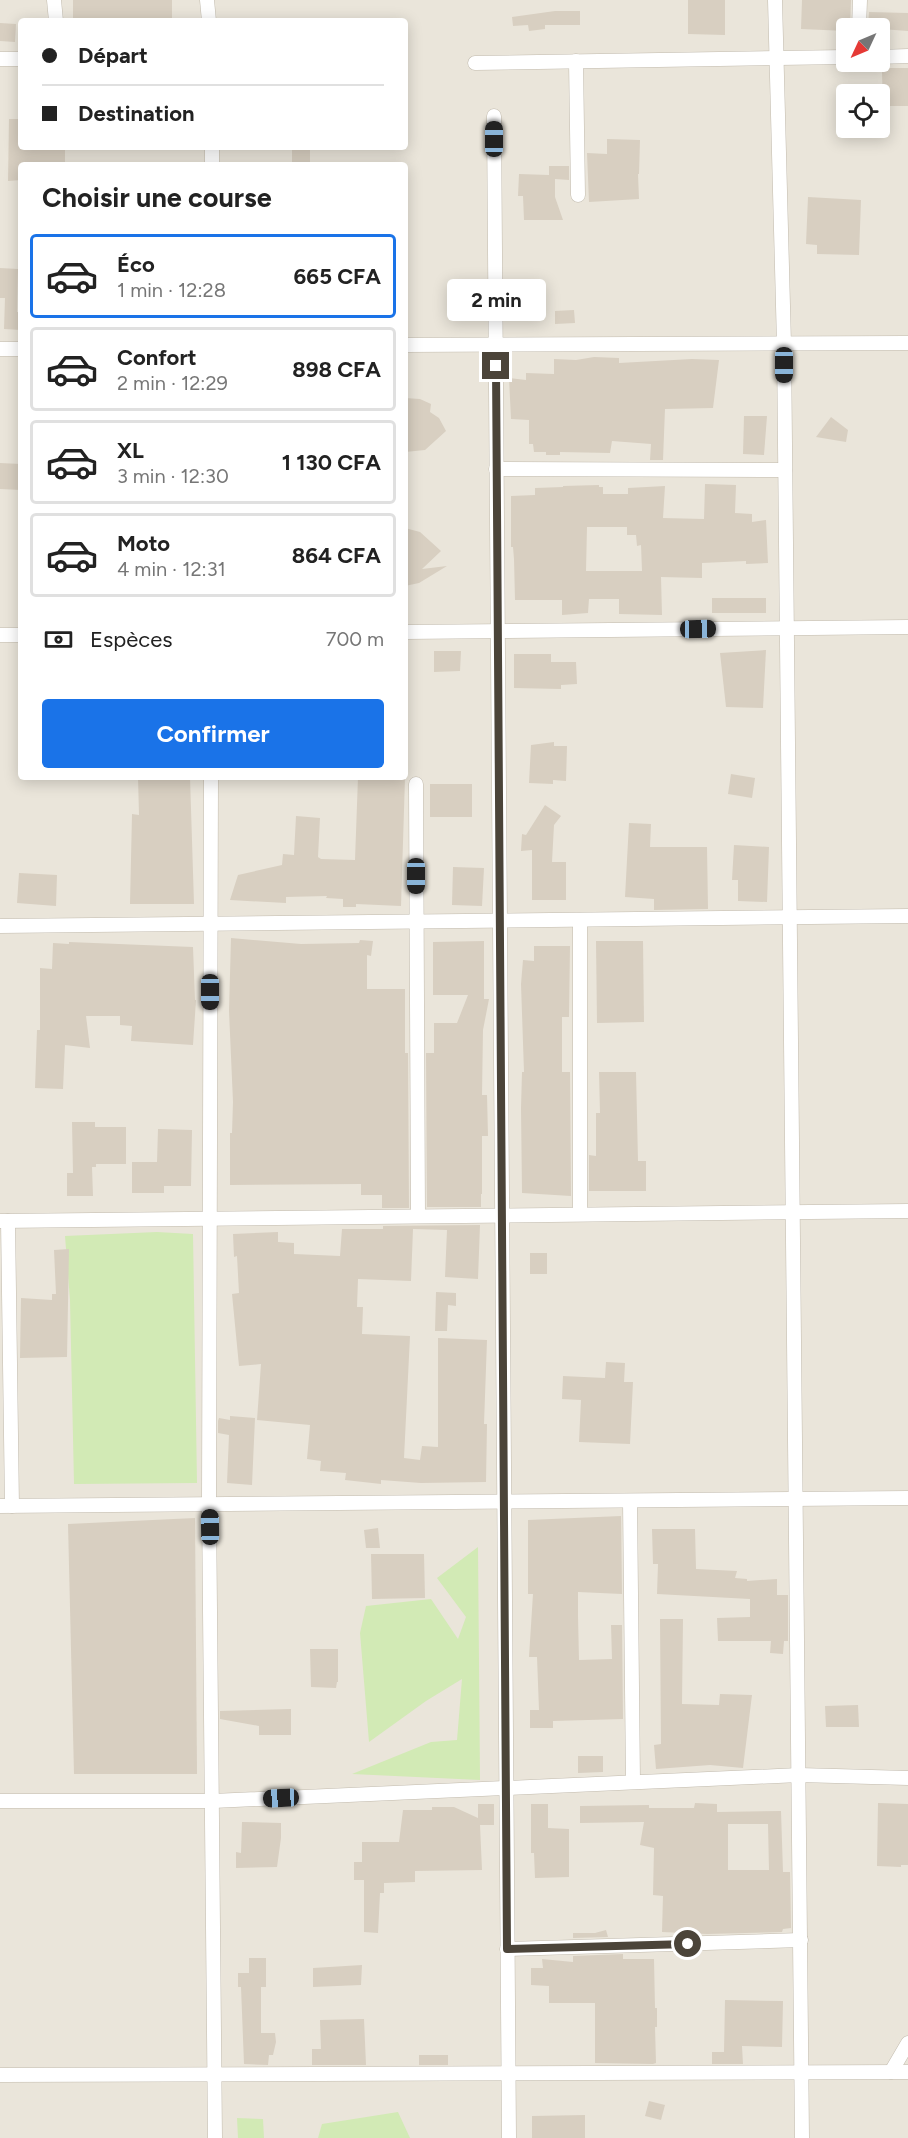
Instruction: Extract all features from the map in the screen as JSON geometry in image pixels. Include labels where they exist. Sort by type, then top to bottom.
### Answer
[{"type":"street","points":[[54,0],[56,18]]},
{"type":"street","points":[[207,0],[209,18]]},
{"type":"street","points":[[775,0],[784,344],[802,2138]]},
{"type":"street","points":[[860,0],[860,18]]},
{"type":"street","points":[[890,57],[908,56]]},
{"type":"street","points":[[475,63],[836,57]]},
{"type":"street","points":[[0,59],[18,59]]},
{"type":"street","points":[[576,61],[578,195]]},
{"type":"street","points":[[494,116],[509,2138]]},
{"type":"street","points":[[408,345],[908,343]]},
{"type":"street","points":[[0,349],[18,349]]},
{"type":"street","points":[[496,469],[785,470]]},
{"type":"street","points":[[408,632],[908,627]]},
{"type":"street","points":[[0,635],[18,635]]},
{"type":"street","points":[[211,780],[209,1504],[214,2138]]},
{"type":"street","points":[[416,784],[418,1216]]},
{"type":"street","points":[[0,926],[908,916]]},
{"type":"street","points":[[580,920],[580,1214]]},
{"type":"street","points":[[908,1210],[4,1221],[6,1506],[908,1498]]},
{"type":"street","points":[[630,1501],[633,1782]]},
{"type":"street","points":[[0,1801],[213,1801],[799,1775],[908,1778]]},
{"type":"street","points":[[507,1949],[801,1941]]},
{"type":"street","points":[[891,2072],[908,2043]]},
{"type":"street","points":[[0,2075],[908,2072]]},
{"type":"shaded area","points":[[0,0],[908,0],[908,2138],[0,2138]]},
{"type":"green space","points":[[157,1232],[193,1234],[197,1483],[74,1484],[70,1300],[65,1236]]},
{"type":"green space","points":[[478,1547],[480,1780],[352,1774],[431,1742],[457,1740],[462,1679],[426,1701],[369,1742],[360,1633],[366,1606],[431,1599],[458,1639],[466,1617],[437,1578]]},
{"type":"green space","points":[[398,2112],[410,2138],[318,2138],[322,2124]]},
{"type":"green space","points":[[237,2118],[263,2119],[264,2138],[238,2138]]},
{"type":"building","points":[[73,0],[172,0],[172,18],[73,18]]},
{"type":"building","points":[[688,0],[725,0],[725,35],[688,34]]},
{"type":"building","points":[[802,0],[851,0],[850,18],[836,18],[836,31],[801,29]]},
{"type":"building","points":[[555,11],[580,11],[580,25],[545,25],[545,29],[529,31],[528,25],[513,26],[512,17]]},
{"type":"building","points":[[869,12],[908,13],[908,31],[890,30],[890,18],[869,18]]},
{"type":"building","points":[[0,23],[16,24],[15,42],[0,41]]},
{"type":"building","points":[[890,68],[908,68],[908,106],[890,106],[890,84],[882,84],[882,72],[890,72]]},
{"type":"building","points":[[9,119],[18,119],[18,150],[65,150],[65,162],[18,162],[18,180],[8,181]]},
{"type":"building","points":[[607,139],[640,140],[639,199],[589,202],[587,153],[607,154]]},
{"type":"building","points":[[292,150],[310,150],[310,162],[292,162]]},
{"type":"building","points":[[549,166],[569,166],[569,180],[555,179],[555,197],[563,220],[524,220],[523,196],[518,196],[519,174],[549,175]]},
{"type":"building","points":[[808,197],[861,200],[859,255],[817,254],[817,245],[806,244]]},
{"type":"building","points":[[0,268],[18,269],[18,330],[4,329],[5,298],[0,298]]},
{"type":"building","points":[[574,310],[575,323],[555,324],[555,311]]},
{"type":"building","points":[[594,357],[619,358],[619,363],[692,359],[719,360],[713,408],[665,409],[663,460],[650,460],[651,444],[612,441],[610,453],[560,452],[560,455],[546,455],[546,452],[534,452],[533,444],[529,444],[529,420],[511,419],[509,378],[526,380],[526,373],[554,374],[554,359],[576,360]]},
{"type":"building","points":[[408,398],[420,399],[431,404],[430,412],[439,418],[446,431],[425,450],[408,452]]},
{"type":"building","points":[[744,416],[767,416],[764,455],[743,454]]},
{"type":"building","points":[[831,417],[848,430],[846,442],[816,437]]},
{"type":"building","points":[[0,463],[18,464],[18,490],[0,489]]},
{"type":"building","points":[[705,484],[736,485],[735,513],[752,514],[752,522],[766,520],[768,563],[746,564],[746,561],[702,563],[702,578],[661,577],[662,615],[619,614],[619,599],[589,599],[588,613],[562,615],[562,600],[515,600],[514,559],[513,547],[511,547],[511,496],[535,495],[535,488],[563,486],[599,485],[603,487],[603,494],[628,494],[628,488],[665,486],[663,518],[704,519]],"holes":[[[587,527],[627,527],[627,535],[636,535],[637,546],[641,545],[642,571],[586,571]]]},
{"type":"building","points":[[408,529],[420,532],[441,551],[422,569],[447,566],[419,583],[408,585]]},
{"type":"building","points":[[712,598],[766,598],[766,613],[712,613]]},
{"type":"building","points":[[766,650],[763,708],[726,707],[720,653]]},
{"type":"building","points":[[434,651],[461,651],[460,671],[434,672]]},
{"type":"building","points":[[514,654],[551,654],[551,662],[576,662],[577,684],[561,685],[561,689],[514,688]]},
{"type":"building","points":[[554,742],[554,746],[567,746],[566,781],[553,780],[553,784],[529,783],[531,745]]},
{"type":"building","points":[[731,774],[755,778],[752,798],[728,794]]},
{"type":"building","points":[[138,780],[190,780],[194,904],[130,904],[132,814],[139,815]]},
{"type":"building","points":[[358,780],[405,780],[401,906],[356,904],[356,907],[343,907],[343,899],[326,898],[327,896],[286,897],[286,903],[230,900],[238,875],[282,865],[283,854],[294,855],[296,816],[320,818],[318,857],[355,860]]},
{"type":"building","points":[[430,784],[472,784],[472,817],[430,817]]},
{"type":"building","points":[[545,805],[561,816],[554,825],[552,862],[566,862],[566,900],[532,900],[532,850],[521,851],[522,834],[526,835]]},
{"type":"building","points":[[629,823],[651,824],[650,847],[707,847],[708,909],[654,910],[654,899],[625,897]]},
{"type":"building","points":[[734,845],[769,847],[767,902],[738,901],[738,880],[732,880]]},
{"type":"building","points":[[453,867],[484,868],[482,906],[452,905]]},
{"type":"building","points":[[19,873],[57,875],[56,906],[17,903]]},
{"type":"building","points":[[231,938],[301,944],[373,941],[371,956],[367,955],[367,989],[405,989],[405,1053],[408,1053],[409,1208],[382,1208],[382,1195],[361,1195],[361,1184],[230,1185],[230,1133],[232,1133],[233,1102],[229,1011]]},
{"type":"building","points":[[484,941],[484,999],[489,999],[483,1030],[482,1095],[487,1095],[488,1136],[482,1136],[481,1207],[427,1207],[426,1053],[434,1053],[434,1023],[457,1023],[468,995],[433,995],[433,942]]},
{"type":"building","points":[[596,941],[643,941],[644,1022],[597,1023]]},
{"type":"building","points":[[69,942],[193,947],[196,1000],[193,1045],[131,1041],[132,1026],[120,1025],[120,1016],[86,1016],[90,1048],[65,1045],[63,1089],[35,1088],[37,1030],[40,1030],[40,968],[52,969],[53,943],[69,944]]},
{"type":"building","points":[[534,946],[570,946],[569,1017],[562,1017],[562,1072],[570,1072],[571,1196],[522,1193],[521,1108],[522,1072],[524,1072],[521,984],[523,960],[534,961]]},
{"type":"building","points":[[599,1072],[636,1072],[638,1161],[646,1161],[646,1191],[589,1191],[589,1155],[596,1156],[596,1113],[600,1113]]},
{"type":"building","points":[[72,1122],[95,1122],[95,1127],[126,1127],[126,1164],[96,1164],[96,1167],[92,1167],[93,1196],[67,1196],[67,1173],[73,1173]]},
{"type":"building","points":[[158,1129],[192,1130],[191,1186],[164,1186],[164,1193],[132,1193],[132,1162],[157,1162]]},
{"type":"building","points":[[480,1225],[478,1279],[445,1277],[447,1230],[413,1229],[411,1281],[358,1279],[357,1307],[363,1307],[362,1334],[410,1336],[404,1458],[420,1460],[422,1446],[438,1447],[438,1338],[487,1340],[484,1424],[487,1424],[486,1482],[421,1483],[381,1480],[381,1484],[345,1480],[346,1473],[320,1471],[321,1461],[307,1459],[310,1425],[257,1420],[261,1364],[239,1366],[232,1294],[239,1293],[233,1234],[278,1232],[278,1242],[294,1243],[294,1254],[340,1256],[342,1229],[383,1229],[383,1226]]},
{"type":"building","points":[[69,1249],[67,1357],[20,1358],[21,1298],[52,1300],[52,1294],[56,1294],[54,1250]]},
{"type":"building","points":[[530,1253],[547,1253],[547,1274],[530,1274]]},
{"type":"building","points":[[436,1292],[456,1293],[456,1306],[448,1305],[447,1331],[435,1331]]},
{"type":"building","points":[[606,1362],[625,1363],[624,1382],[633,1382],[630,1444],[579,1442],[581,1400],[562,1399],[563,1376],[605,1378]]},
{"type":"building","points":[[230,1416],[255,1418],[252,1485],[227,1483],[229,1435],[218,1433],[218,1421],[219,1418],[230,1420]]},
{"type":"building","points":[[621,1516],[622,1594],[578,1592],[578,1616],[579,1660],[612,1659],[611,1625],[622,1625],[623,1719],[553,1721],[553,1728],[530,1728],[530,1710],[539,1710],[537,1657],[529,1657],[533,1594],[528,1594],[528,1520]]},
{"type":"building","points":[[195,1518],[197,1774],[74,1774],[68,1524]]},
{"type":"building","points":[[378,1528],[380,1548],[366,1548],[364,1530]]},
{"type":"building","points":[[652,1529],[695,1529],[696,1569],[737,1571],[735,1578],[747,1579],[747,1581],[777,1579],[777,1595],[788,1595],[788,1641],[784,1641],[783,1654],[770,1653],[771,1641],[718,1641],[717,1618],[750,1617],[750,1599],[657,1594],[658,1564],[653,1564]]},
{"type":"building","points":[[371,1554],[424,1554],[425,1598],[372,1599]]},
{"type":"building","points":[[660,1619],[683,1619],[682,1704],[719,1705],[720,1694],[752,1695],[743,1768],[710,1765],[656,1769],[654,1745],[661,1744]]},
{"type":"building","points":[[310,1649],[338,1649],[336,1688],[311,1687]]},
{"type":"building","points":[[858,1705],[859,1727],[826,1727],[825,1706]]},
{"type":"building","points":[[291,1709],[291,1735],[259,1735],[259,1726],[220,1719],[220,1711]]},
{"type":"building","points":[[578,1756],[603,1756],[603,1772],[578,1773]]},
{"type":"building","points":[[695,1803],[717,1804],[717,1812],[781,1811],[783,1872],[790,1872],[791,1928],[783,1929],[782,1932],[707,1934],[662,1932],[663,1896],[653,1895],[654,1848],[640,1845],[644,1822],[580,1823],[580,1806],[649,1805],[649,1808],[694,1808]],"holes":[[[728,1824],[768,1824],[769,1870],[728,1870]]]},
{"type":"building","points":[[878,1803],[908,1804],[908,1865],[877,1866]]},
{"type":"building","points":[[478,1804],[494,1804],[494,1825],[480,1825],[482,1870],[415,1871],[415,1882],[384,1883],[384,1893],[380,1893],[378,1933],[364,1932],[364,1880],[354,1880],[354,1862],[362,1862],[362,1842],[399,1842],[403,1810],[454,1807],[478,1818]]},
{"type":"building","points":[[531,1804],[548,1804],[548,1828],[569,1829],[569,1877],[535,1878],[534,1853],[531,1853]]},
{"type":"building","points":[[242,1822],[281,1823],[277,1867],[236,1868],[236,1852],[241,1853]]},
{"type":"building","points":[[606,1930],[608,1937],[573,1938],[573,1933],[595,1933]]},
{"type":"building","points":[[623,1954],[623,1959],[654,1959],[657,2027],[655,2027],[656,2063],[653,2064],[595,2063],[595,2003],[549,2003],[549,1986],[531,1985],[531,1968],[543,1968],[542,1959],[573,1962],[573,1956]]},
{"type":"building","points":[[249,1958],[266,1958],[266,1987],[261,1987],[261,2033],[275,2033],[276,2042],[273,2055],[269,2055],[268,2065],[244,2064],[241,1987],[238,1987],[238,1973],[249,1973]]},
{"type":"building","points":[[362,1965],[361,1985],[313,1987],[313,1968]]},
{"type":"building","points":[[725,2000],[783,2001],[782,2047],[742,2046],[743,2064],[712,2064],[712,2052],[724,2052]]},
{"type":"building","points":[[364,2019],[366,2065],[312,2065],[312,2049],[321,2049],[320,2020]]},
{"type":"building","points":[[419,2055],[448,2055],[448,2065],[419,2065]]},
{"type":"building","points":[[649,2101],[665,2105],[661,2120],[645,2116]]},
{"type":"building","points":[[585,2115],[585,2138],[532,2138],[532,2116]]},
{"type":"route","points":[[496,366],[507,1949],[688,1944]]}]
